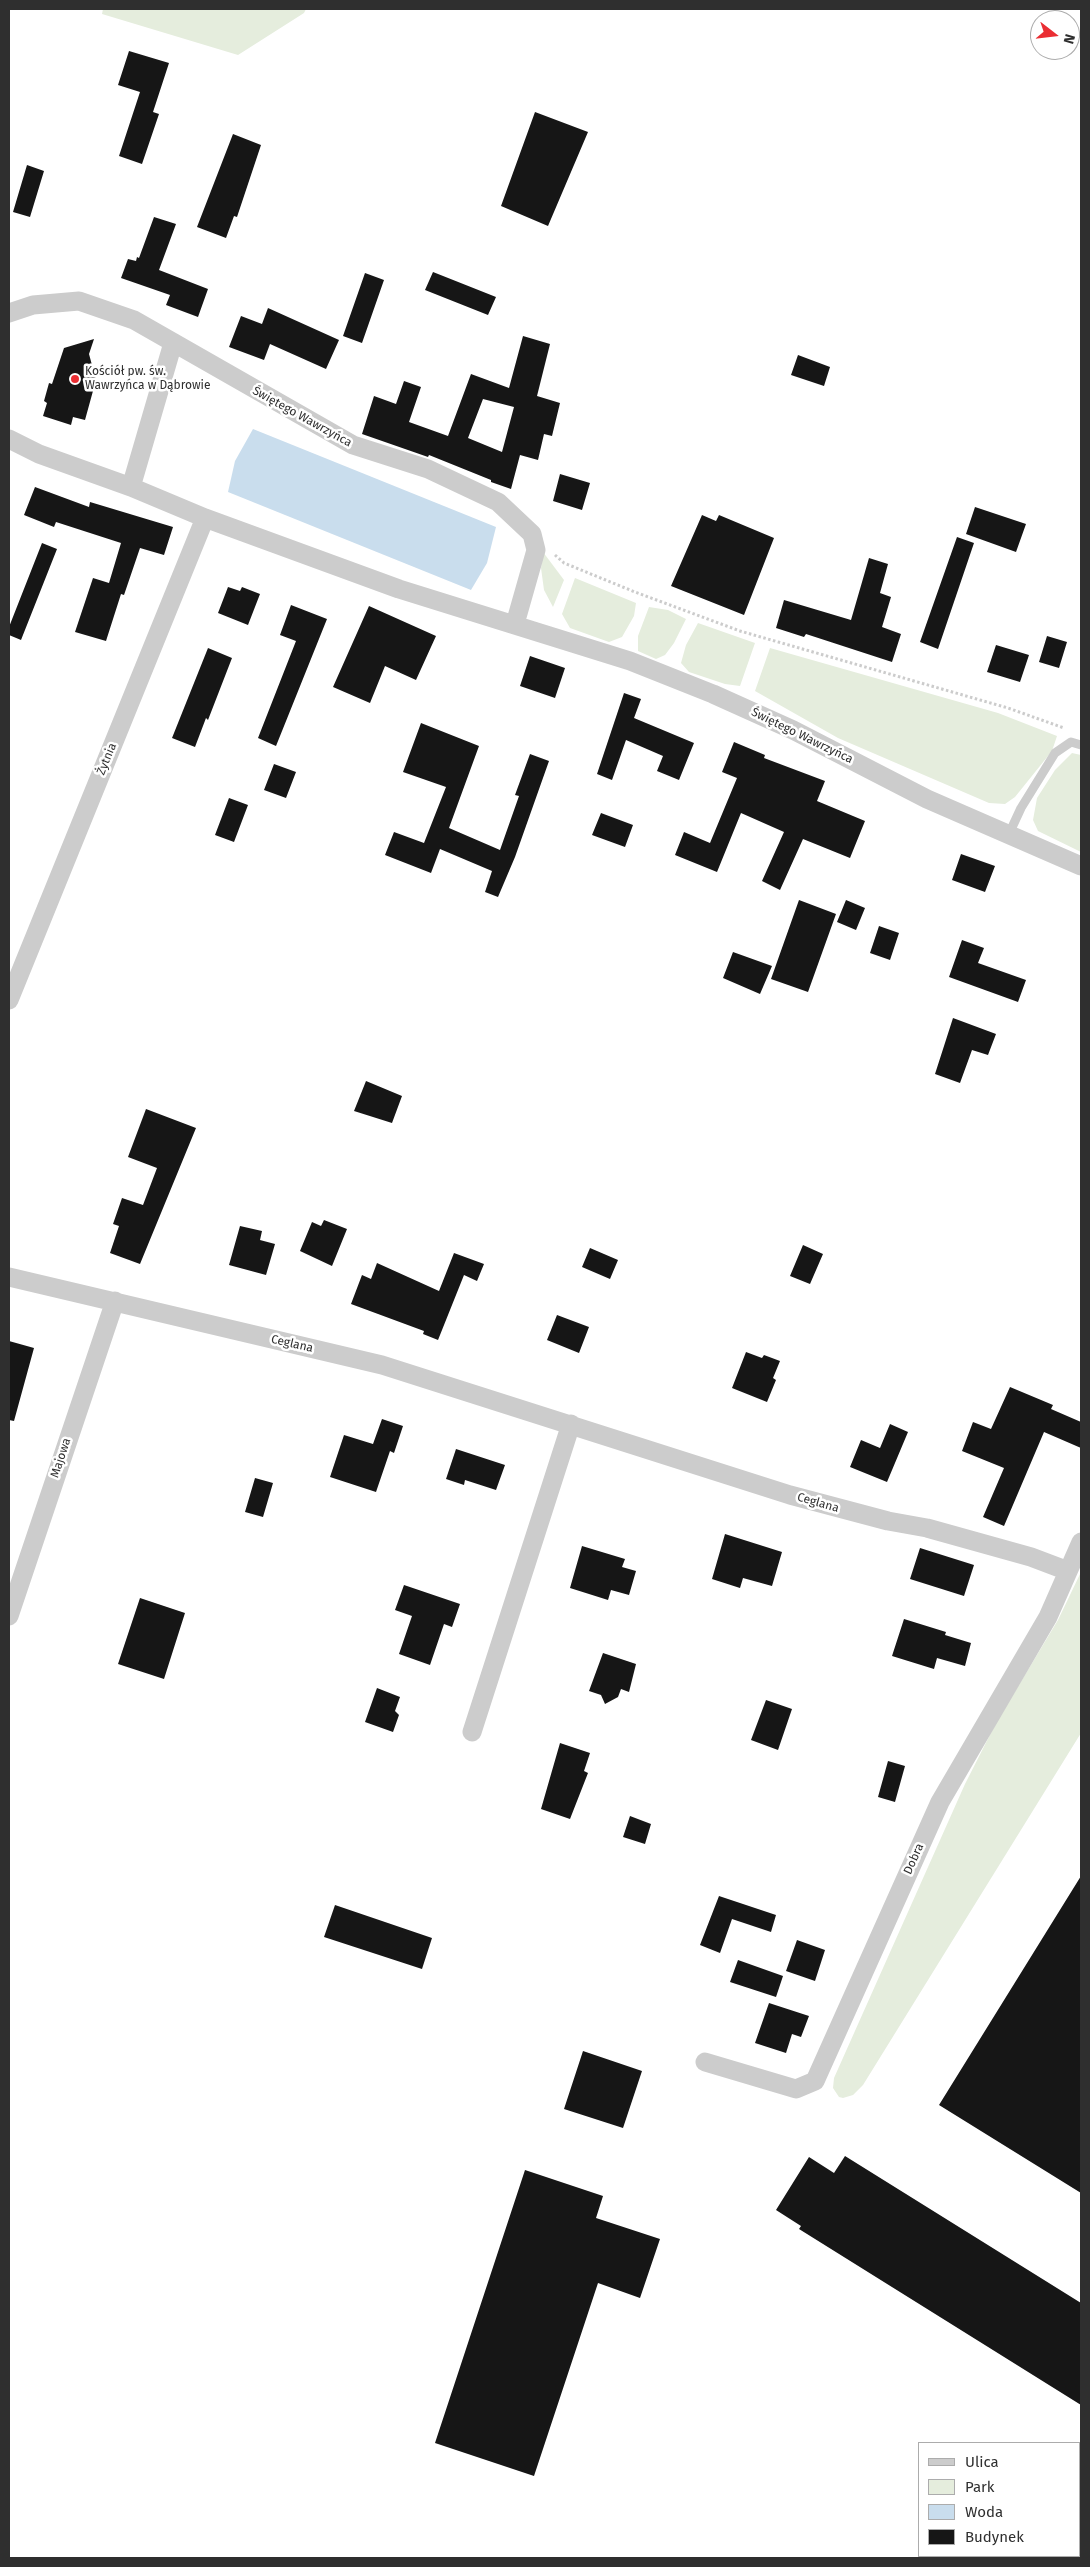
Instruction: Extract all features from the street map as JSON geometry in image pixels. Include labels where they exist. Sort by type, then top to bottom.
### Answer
[{"type":"street","name":"Świętego Wawrzyńca","points":[[9,313],[33,305],[79,301],[134,320],[353,445],[428,469],[498,502],[532,534]]},
{"type":"street","points":[[131,487],[173,343]]},
{"type":"street","name":"Świętego Wawrzyńca","points":[[9,439],[40,454],[131,487],[205,518],[399,588],[630,661],[713,694],[793,730],[928,799],[1008,836],[1081,866]]},
{"type":"street","name":"Żytnia","points":[[9,1000],[205,518]]},
{"type":"street","points":[[515,624],[536,550],[532,534]]},
{"type":"street","name":"Ceglana","points":[[9,1277],[382,1365],[790,1495],[888,1521],[927,1528],[1038,1559],[1068,1571]]},
{"type":"street","name":"Majowa","points":[[9,1616],[115,1301]]},
{"type":"street","points":[[472,1732],[572,1424]]},
{"type":"street","name":"Dobra","points":[[705,2062],[796,2089],[815,2081],[940,1802],[1048,1617],[1081,1542]]},
{"type":"lane","points":[[1008,836],[1021,808],[1055,753],[1071,742],[1081,745]]},
{"type":"path","points":[[532,534],[564,563],[696,615],[750,634],[1008,708],[1072,731]]},
{"type":"green space","points":[[103,9],[306,9],[304,13],[238,55],[102,14]]},
{"type":"green space","points":[[543,552],[564,580],[553,607],[544,590],[541,568]]},
{"type":"green space","points":[[575,578],[636,603],[634,616],[622,637],[609,642],[570,628],[562,614]]},
{"type":"green space","points":[[649,607],[668,610],[686,619],[674,643],[665,655],[656,659],[638,651],[638,636]]},
{"type":"green space","points":[[698,623],[755,643],[740,686],[725,684],[689,672],[681,663],[686,645]]},
{"type":"green space","points":[[770,648],[998,713],[1057,736],[1052,751],[1015,797],[1005,804],[989,803],[838,738],[755,691]]},
{"type":"green space","points":[[1072,753],[1081,755],[1081,852],[1038,831],[1033,820],[1037,798],[1055,770]]},
{"type":"green space","points":[[1081,1572],[1081,1733],[863,2085],[853,2095],[843,2098],[839,2097],[833,2088],[834,2078],[965,1784],[996,1723],[1058,1620]]},
{"type":"water","points":[[253,429],[496,527],[487,563],[471,590],[228,492],[235,461]]},
{"type":"building","points":[[129,51],[169,63],[153,112],[159,114],[142,164],[119,156],[140,92],[118,85]]},
{"type":"building","points":[[535,112],[588,132],[548,226],[501,206]]},
{"type":"building","points":[[233,134],[261,145],[237,217],[234,216],[226,238],[197,227]]},
{"type":"building","points":[[27,165],[44,171],[30,217],[13,212]]},
{"type":"building","points":[[154,217],[176,224],[159,270],[208,289],[198,317],[166,305],[170,295],[121,278],[128,259],[136,261],[137,257],[139,258]]},
{"type":"building","points":[[433,272],[496,297],[488,315],[425,290]]},
{"type":"building","points":[[365,273],[384,280],[362,343],[343,336]]},
{"type":"building","points":[[268,308],[339,340],[326,369],[270,344],[264,360],[229,347],[241,316],[262,324]]},
{"type":"building","points":[[523,336],[550,344],[537,396],[560,403],[552,436],[544,434],[538,460],[520,455],[511,489],[429,455],[428,457],[362,434],[374,396],[396,404],[404,381],[421,387],[409,422],[448,436],[471,374],[509,388]],"holes":[[[483,399],[514,407],[502,452],[468,438]]]},
{"type":"building","name":"Kościół pw. św. Wawrzyńca w Dąbrowie","points":[[94,339],[89,354],[96,380],[85,420],[73,417],[71,425],[43,416],[47,403],[44,401],[49,383],[52,384],[64,348]]},
{"type":"building","points":[[798,355],[830,367],[824,386],[791,375]]},
{"type":"building","points":[[560,474],[590,483],[582,510],[553,501]]},
{"type":"building","points":[[35,487],[89,507],[90,502],[173,527],[164,555],[140,548],[124,595],[121,594],[106,641],[75,632],[93,578],[109,583],[121,543],[56,522],[54,527],[24,515]]},
{"type":"building","points":[[975,507],[1026,524],[1016,552],[966,534]]},
{"type":"building","points":[[702,515],[716,521],[719,515],[774,538],[744,615],[671,586]]},
{"type":"building","points":[[957,537],[974,543],[938,649],[920,642]]},
{"type":"building","points":[[42,543],[57,549],[21,640],[9,635],[9,627]]},
{"type":"building","points":[[869,558],[888,564],[880,593],[891,597],[882,627],[901,634],[892,662],[806,634],[804,637],[776,628],[784,600],[851,620]]},
{"type":"building","points":[[228,587],[240,591],[242,587],[260,594],[248,625],[218,613]]},
{"type":"building","points":[[291,605],[327,619],[276,746],[258,738],[296,641],[280,635]]},
{"type":"building","points":[[369,606],[436,636],[416,680],[385,666],[370,703],[333,687]]},
{"type":"building","points":[[1047,636],[1067,642],[1059,668],[1039,662]]},
{"type":"building","points":[[996,645],[1029,655],[1020,682],[987,672]]},
{"type":"building","points":[[208,648],[232,658],[208,720],[206,718],[195,747],[172,738]]},
{"type":"building","points":[[530,656],[565,668],[555,698],[520,686]]},
{"type":"building","points":[[624,693],[641,699],[634,718],[694,743],[679,780],[657,771],[663,756],[626,740],[612,780],[597,774]]},
{"type":"building","points":[[421,723],[479,746],[449,828],[500,850],[519,796],[515,795],[530,754],[549,761],[515,857],[498,897],[485,892],[492,871],[440,849],[431,873],[385,855],[394,832],[424,843],[446,787],[403,772]]},
{"type":"building","points":[[734,742],[765,755],[764,758],[825,781],[817,801],[865,821],[850,858],[803,839],[780,890],[762,881],[784,832],[741,813],[717,872],[675,855],[684,832],[710,843],[737,778],[722,772]]},
{"type":"building","points":[[274,764],[296,772],[286,798],[264,790]]},
{"type":"building","points":[[229,798],[248,805],[234,842],[215,835]]},
{"type":"building","points":[[601,813],[633,825],[625,847],[592,835]]},
{"type":"building","points":[[961,854],[995,866],[985,892],[952,880]]},
{"type":"building","points":[[799,900],[836,914],[808,992],[771,979]]},
{"type":"building","points":[[846,900],[865,908],[856,930],[837,922]]},
{"type":"building","points":[[879,926],[899,933],[890,960],[870,953]]},
{"type":"building","points":[[962,940],[984,948],[978,963],[1026,980],[1018,1002],[949,977]]},
{"type":"building","points":[[733,952],[772,966],[760,994],[723,978]]},
{"type":"building","points":[[953,1018],[996,1034],[988,1055],[972,1050],[960,1083],[935,1074]]},
{"type":"building","points":[[366,1081],[402,1096],[392,1123],[354,1111]]},
{"type":"building","points":[[146,1109],[196,1128],[140,1264],[110,1253],[119,1226],[113,1224],[122,1198],[143,1205],[157,1168],[128,1157]]},
{"type":"building","points":[[324,1220],[347,1229],[332,1266],[300,1251],[312,1222],[321,1226]]},
{"type":"building","points":[[240,1226],[262,1231],[260,1240],[275,1244],[266,1275],[229,1265]]},
{"type":"building","points":[[803,1245],[823,1254],[810,1284],[790,1276]]},
{"type":"building","points":[[590,1248],[618,1260],[610,1279],[582,1267]]},
{"type":"building","points":[[454,1253],[484,1264],[477,1281],[464,1275],[438,1340],[423,1334],[424,1331],[351,1304],[362,1275],[371,1279],[377,1263],[439,1291]]},
{"type":"building","points":[[557,1315],[589,1327],[579,1353],[547,1340]]},
{"type":"building","points":[[9,1341],[34,1348],[14,1421],[9,1420]]},
{"type":"building","points":[[746,1352],[762,1358],[764,1355],[780,1361],[773,1378],[776,1380],[767,1402],[732,1388]]},
{"type":"building","points":[[1010,1387],[1053,1405],[1051,1409],[1081,1422],[1081,1448],[1044,1432],[1004,1526],[983,1517],[1004,1468],[962,1451],[973,1422],[991,1429]]},
{"type":"building","points":[[382,1419],[403,1426],[394,1453],[390,1451],[376,1492],[330,1477],[344,1435],[373,1444]]},
{"type":"building","points":[[890,1424],[908,1432],[887,1482],[850,1467],[861,1440],[880,1448]]},
{"type":"building","points":[[456,1449],[505,1465],[496,1490],[465,1480],[464,1485],[446,1479]]},
{"type":"building","points":[[255,1478],[273,1483],[263,1517],[245,1512]]},
{"type":"building","points":[[725,1534],[782,1552],[772,1586],[743,1578],[740,1588],[712,1579]]},
{"type":"building","points":[[582,1546],[625,1559],[622,1567],[636,1571],[629,1595],[611,1590],[608,1600],[570,1588]]},
{"type":"building","points":[[920,1548],[974,1565],[964,1596],[910,1579]]},
{"type":"building","points":[[404,1585],[460,1604],[452,1627],[444,1624],[430,1665],[399,1654],[412,1616],[395,1610]]},
{"type":"building","points":[[140,1598],[185,1613],[164,1679],[118,1664]]},
{"type":"building","points":[[904,1619],[946,1632],[945,1635],[971,1643],[965,1666],[937,1658],[934,1669],[892,1656]]},
{"type":"building","points":[[603,1653],[636,1664],[629,1692],[621,1689],[618,1697],[605,1704],[601,1695],[589,1691]]},
{"type":"building","points":[[377,1688],[400,1697],[395,1711],[399,1715],[393,1732],[365,1722]]},
{"type":"building","points":[[766,1700],[792,1709],[778,1750],[751,1740]]},
{"type":"building","points":[[560,1743],[590,1753],[584,1771],[588,1773],[570,1819],[541,1809]]},
{"type":"building","points":[[888,1761],[905,1766],[895,1802],[878,1797]]},
{"type":"building","points":[[630,1816],[651,1824],[645,1844],[623,1837]]},
{"type":"building","points":[[1081,1876],[1081,2193],[939,2105]]},
{"type":"building","points":[[719,1896],[776,1915],[771,1932],[732,1919],[720,1953],[700,1945]]},
{"type":"building","points":[[335,1905],[432,1938],[422,1969],[324,1937]]},
{"type":"building","points":[[797,1940],[825,1950],[815,1981],[786,1971]]},
{"type":"building","points":[[738,1960],[783,1976],[776,1997],[730,1982]]},
{"type":"building","points":[[769,2003],[809,2016],[801,2037],[792,2034],[786,2053],[755,2043]]},
{"type":"building","points":[[583,2051],[642,2071],[623,2128],[564,2109]]},
{"type":"building","points":[[845,2156],[1081,2303],[1081,2405],[799,2229],[801,2226],[776,2210],[809,2157],[834,2173]]},
{"type":"building","points":[[525,2170],[603,2196],[596,2218],[660,2239],[640,2298],[598,2283],[534,2476],[435,2443]]},
{"type":"place","name":"Kościół pw. św. Wawrzyńca w Dąbrowie","points":[[75,379]]}]
